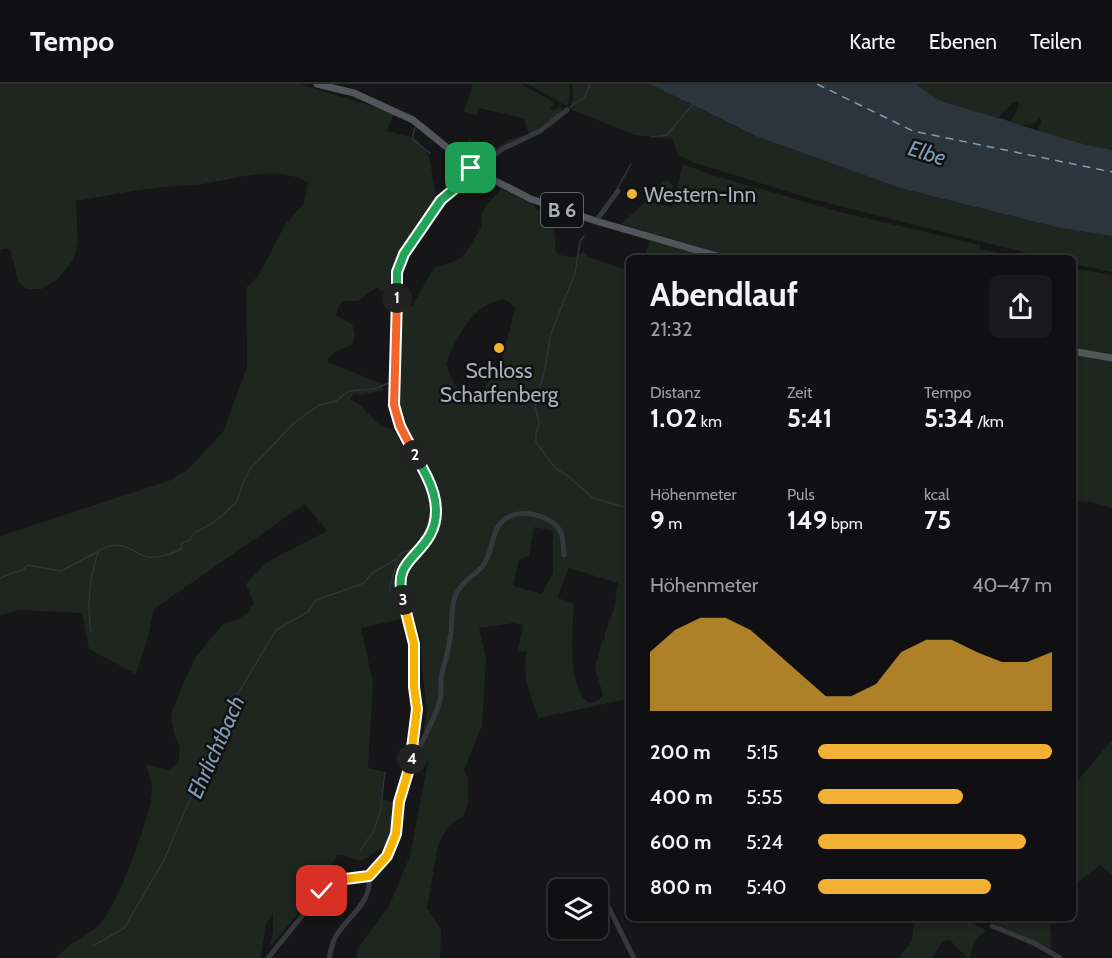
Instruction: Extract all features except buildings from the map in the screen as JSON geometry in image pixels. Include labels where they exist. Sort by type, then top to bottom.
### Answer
[{"type":"main road","name":"B 6","points":[[317,84],[354,93],[413,120],[473,170],[531,199],[596,221],[714,255]]},
{"type":"main road","points":[[1076,352],[1112,358]]},
{"type":"street","points":[[413,758],[412,748],[417,709],[414,687],[414,644],[400,591],[400,576],[409,558],[430,535],[436,506],[431,483],[405,437],[395,411],[396,277],[404,254],[441,200],[473,170],[502,149],[530,137],[565,114],[567,110]]},
{"type":"street","points":[[596,221],[618,191]]},
{"type":"street","points":[[329,958],[333,942],[361,906],[367,894],[369,876],[390,850],[396,834],[399,802],[413,758],[441,698],[441,676],[449,650],[454,600],[458,589],[488,558],[499,526],[509,517],[523,513],[543,517],[559,527],[563,534],[564,555]]},
{"type":"street","points":[[268,958],[322,891],[345,879],[369,876]]},
{"type":"street","points":[[608,906],[634,958]]},
{"type":"street","points":[[992,926],[1034,943],[1060,958]]},
{"type":"shaded area","points":[[0,84],[300,84],[394,113],[387,131],[416,138],[429,155],[436,198],[443,192],[396,260],[392,290],[380,291],[377,287],[358,301],[343,301],[339,305],[336,316],[352,324],[355,335],[353,344],[335,352],[328,358],[328,362],[382,384],[383,390],[362,395],[354,394],[350,399],[360,405],[380,425],[395,432],[430,499],[431,517],[427,528],[401,562],[396,579],[402,619],[361,628],[373,682],[368,768],[385,772],[381,799],[395,802],[392,828],[385,847],[378,849],[365,859],[356,860],[338,855],[324,876],[320,888],[269,948],[273,932],[273,913],[266,923],[261,958],[57,958],[68,947],[100,924],[115,900],[140,839],[150,803],[152,791],[146,764],[168,770],[178,764],[180,748],[174,734],[171,715],[196,656],[224,623],[236,620],[248,613],[254,603],[246,584],[267,562],[327,531],[305,504],[154,609],[136,674],[89,649],[82,613],[20,610],[0,615],[0,536],[171,480],[189,468],[223,432],[247,367],[246,288],[258,276],[285,225],[304,203],[308,182],[280,174],[252,175],[76,201],[78,243],[73,260],[58,279],[41,289],[27,289],[19,283],[10,249],[2,249],[0,252]]},
{"type":"shaded area","points":[[473,84],[521,84],[555,103],[550,108],[554,111],[560,106],[563,111],[534,132],[501,146],[475,166],[473,163],[476,158],[466,148],[470,134],[471,139],[486,155],[508,140],[529,134],[526,119],[479,108],[476,116],[464,111]]},
{"type":"shaded area","points":[[528,84],[569,84],[568,105],[566,106]]},
{"type":"shaded area","points":[[572,84],[650,84],[756,136],[900,188],[1060,228],[1112,236],[1112,272],[1076,265],[1076,255],[1035,255],[812,199],[695,163],[677,155],[672,139],[635,135],[570,109],[573,98]]},
{"type":"shaded area","points":[[915,84],[1112,84],[1112,150],[1083,146],[1039,131],[1040,118],[1026,125],[1010,122],[1017,111],[1019,104],[1017,101],[1012,103],[998,118],[941,101]]},
{"type":"shaded area","points":[[683,164],[709,174],[840,212],[980,245],[980,249],[1005,255],[726,255],[621,224],[646,201],[672,207]]},
{"type":"shaded area","points":[[663,181],[669,181],[673,188],[669,195],[663,195],[659,191],[659,185]]},
{"type":"shaded area","points":[[501,189],[533,204],[537,210],[543,211],[539,219],[553,231],[555,250],[559,255],[574,257],[584,252],[589,257],[626,270],[626,699],[538,718],[526,677],[527,652],[518,651],[523,625],[513,623],[479,628],[486,658],[482,726],[464,770],[468,777],[468,805],[463,816],[448,826],[438,845],[427,908],[441,929],[440,958],[357,958],[357,949],[389,906],[410,856],[428,761],[420,754],[427,711],[421,639],[408,598],[406,581],[409,568],[438,531],[441,514],[432,480],[408,438],[398,413],[399,305],[412,306],[434,268],[453,262],[465,254],[482,226],[481,216],[486,205]],"holes":[[[502,299],[510,302],[515,309],[497,379],[491,379],[475,399],[463,405],[446,364],[455,343],[466,324],[482,309]],[[534,527],[553,531],[553,573],[542,594],[513,586],[519,559],[529,556]],[[569,568],[618,583],[614,609],[595,668],[603,695],[599,700],[590,703],[582,696],[574,672],[572,642],[574,603],[557,598]]]},
{"type":"shaded area","points":[[642,238],[704,255],[645,255],[650,241]]},
{"type":"shaded area","points":[[1076,269],[1112,275],[1112,356],[1076,349]]},
{"type":"shaded area","points":[[1076,355],[1112,361],[1112,508],[1076,501]]},
{"type":"shaded area","points":[[1112,740],[1112,875],[1100,865],[1076,884],[1076,782]]},
{"type":"shaded area","points":[[917,921],[968,921],[986,931],[977,939],[970,958],[967,958],[950,940],[943,941],[932,958],[898,958],[912,941]]},
{"type":"shaded area","points":[[998,921],[1050,921],[1051,949],[996,924]]},
{"type":"water","name":"Elbe","points":[[650,84],[915,84],[941,101],[1077,142],[1112,150],[1112,236],[1060,228],[900,188],[756,136]]},
{"type":"waterway","points":[[570,107],[585,97],[590,84]]},
{"type":"waterway","points":[[652,137],[667,135],[693,104]]},
{"type":"waterway","points":[[415,128],[412,139],[430,153]]},
{"type":"waterway","points":[[617,189],[631,164]]},
{"type":"waterway","points":[[584,236],[580,242],[575,273],[551,333],[544,374],[535,404],[539,424],[536,442],[556,469],[568,476],[593,498],[626,507]]},
{"type":"waterway","points":[[390,599],[390,585],[398,558],[401,553],[411,550],[419,541],[426,529],[432,508],[425,482],[396,429],[391,409],[392,291]]},
{"type":"waterway","points":[[0,578],[24,569],[27,565],[61,571],[108,546],[124,546],[148,557],[163,556],[181,549],[182,543],[190,540],[194,533],[213,523],[236,503],[250,469],[294,423],[319,405],[336,401],[349,391],[374,389],[391,382]]},
{"type":"waterway","points":[[91,632],[90,592],[98,553]]},
{"type":"waterway","name":"Ehrlichtbach","points":[[93,946],[124,928],[164,860],[192,794],[208,767],[227,712],[276,630],[308,612],[316,600],[364,583],[371,574],[396,559]]},
{"type":"waterway","points":[[360,851],[373,832],[380,813],[385,772]]},
{"type":"ferry route","points":[[817,84],[913,131],[1112,172]]},
{"type":"place","name":"Western-Inn","points":[[632,194]]},
{"type":"place","name":"Schloss Scharfenberg","points":[[499,348]]},
{"type":"route","points":[[322,891],[345,879],[369,876],[387,856],[396,834],[399,802],[413,758],[413,734],[417,718],[414,644],[400,591],[400,576],[409,558],[430,535],[436,506],[431,483],[405,437],[395,411],[396,277],[404,254],[425,223],[446,194],[476,171],[471,168]]}]
